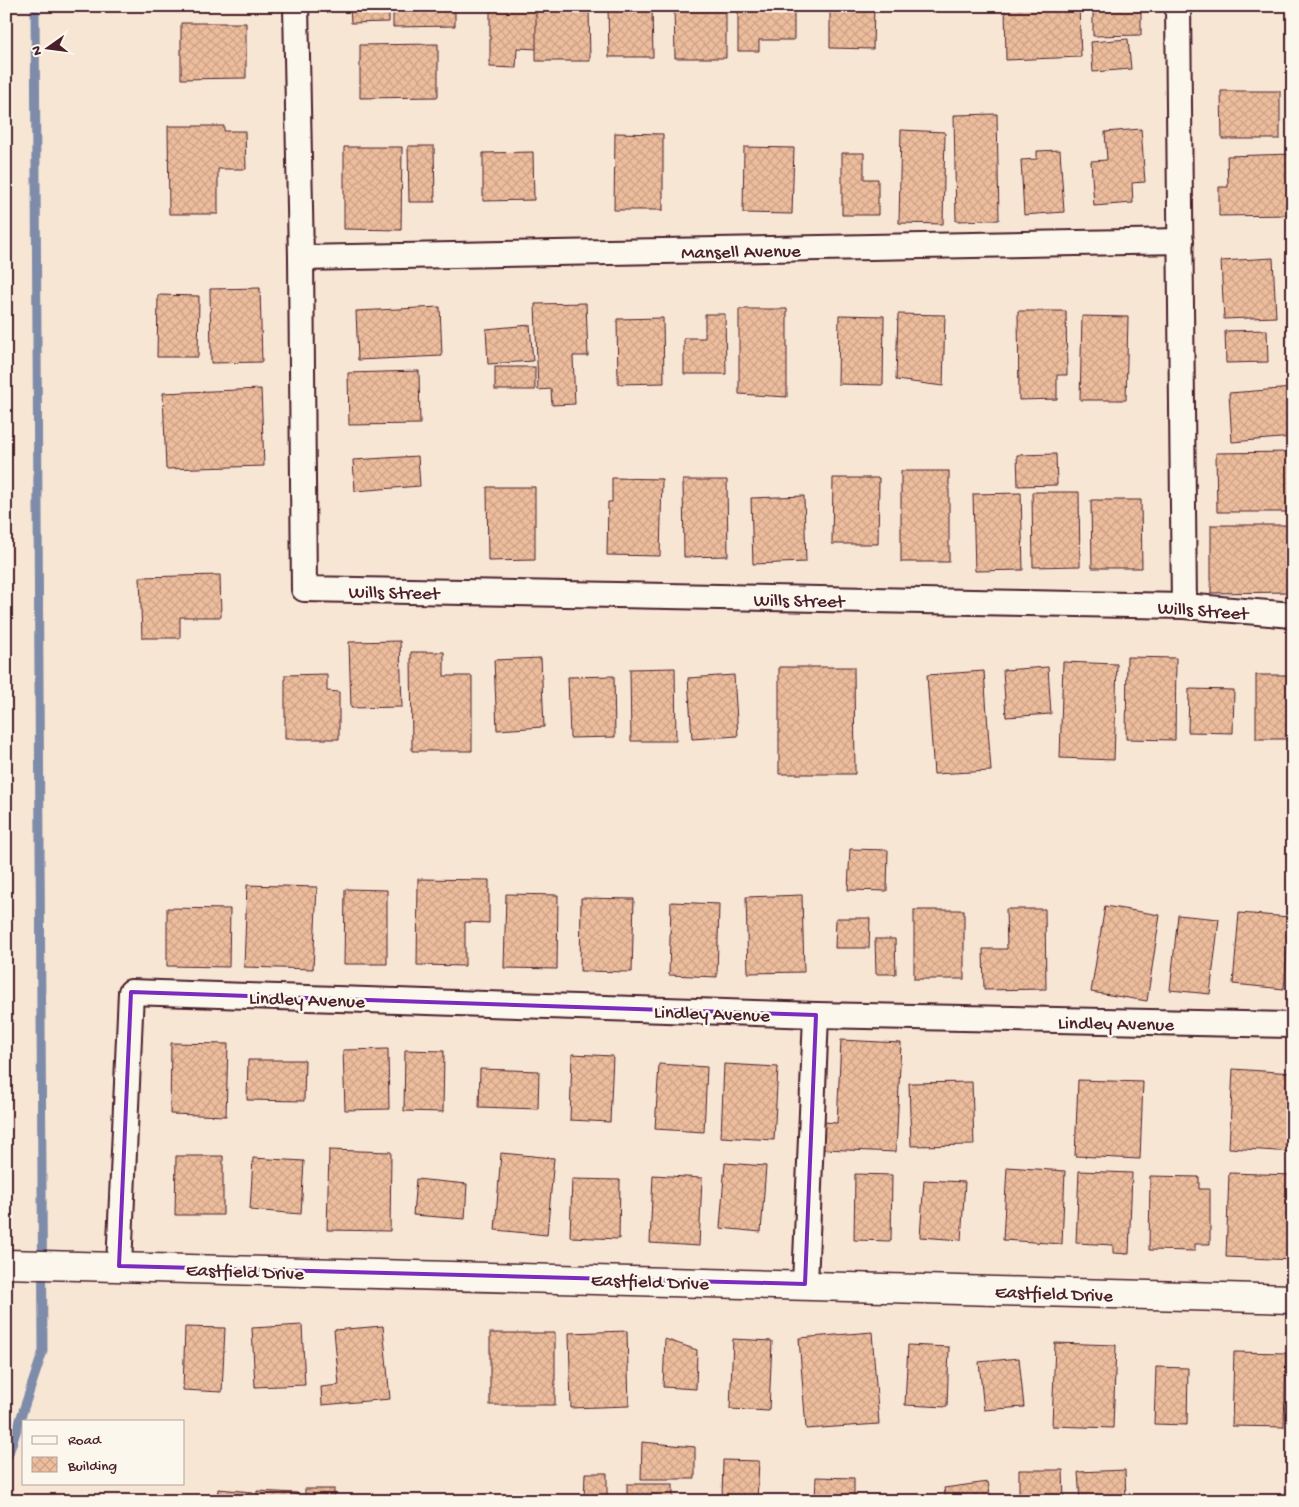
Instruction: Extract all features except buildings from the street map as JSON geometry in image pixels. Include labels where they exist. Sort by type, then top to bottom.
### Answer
[{"type":"street","points":[[296,6],[301,258]]},
{"type":"street","points":[[1178,6],[1184,606]]},
{"type":"street","name":"Mansell Avenue","points":[[301,258],[1180,241]]},
{"type":"street","name":"Wills Street","points":[[301,258],[304,589],[1184,606],[1293,615]]},
{"type":"street","name":"Lindley Avenue","points":[[119,1266],[131,992],[816,1015],[1293,1025]]},
{"type":"street","points":[[805,1284],[816,1015]]},
{"type":"street","name":"Eastfield Drive","points":[[12,1264],[805,1284],[1293,1299]]},
{"type":"highlighted area","points":[[131,992],[816,1015],[805,1284],[119,1266]]},
{"type":"waterway","points":[[6,1462],[43,1351],[35,6]]}]
